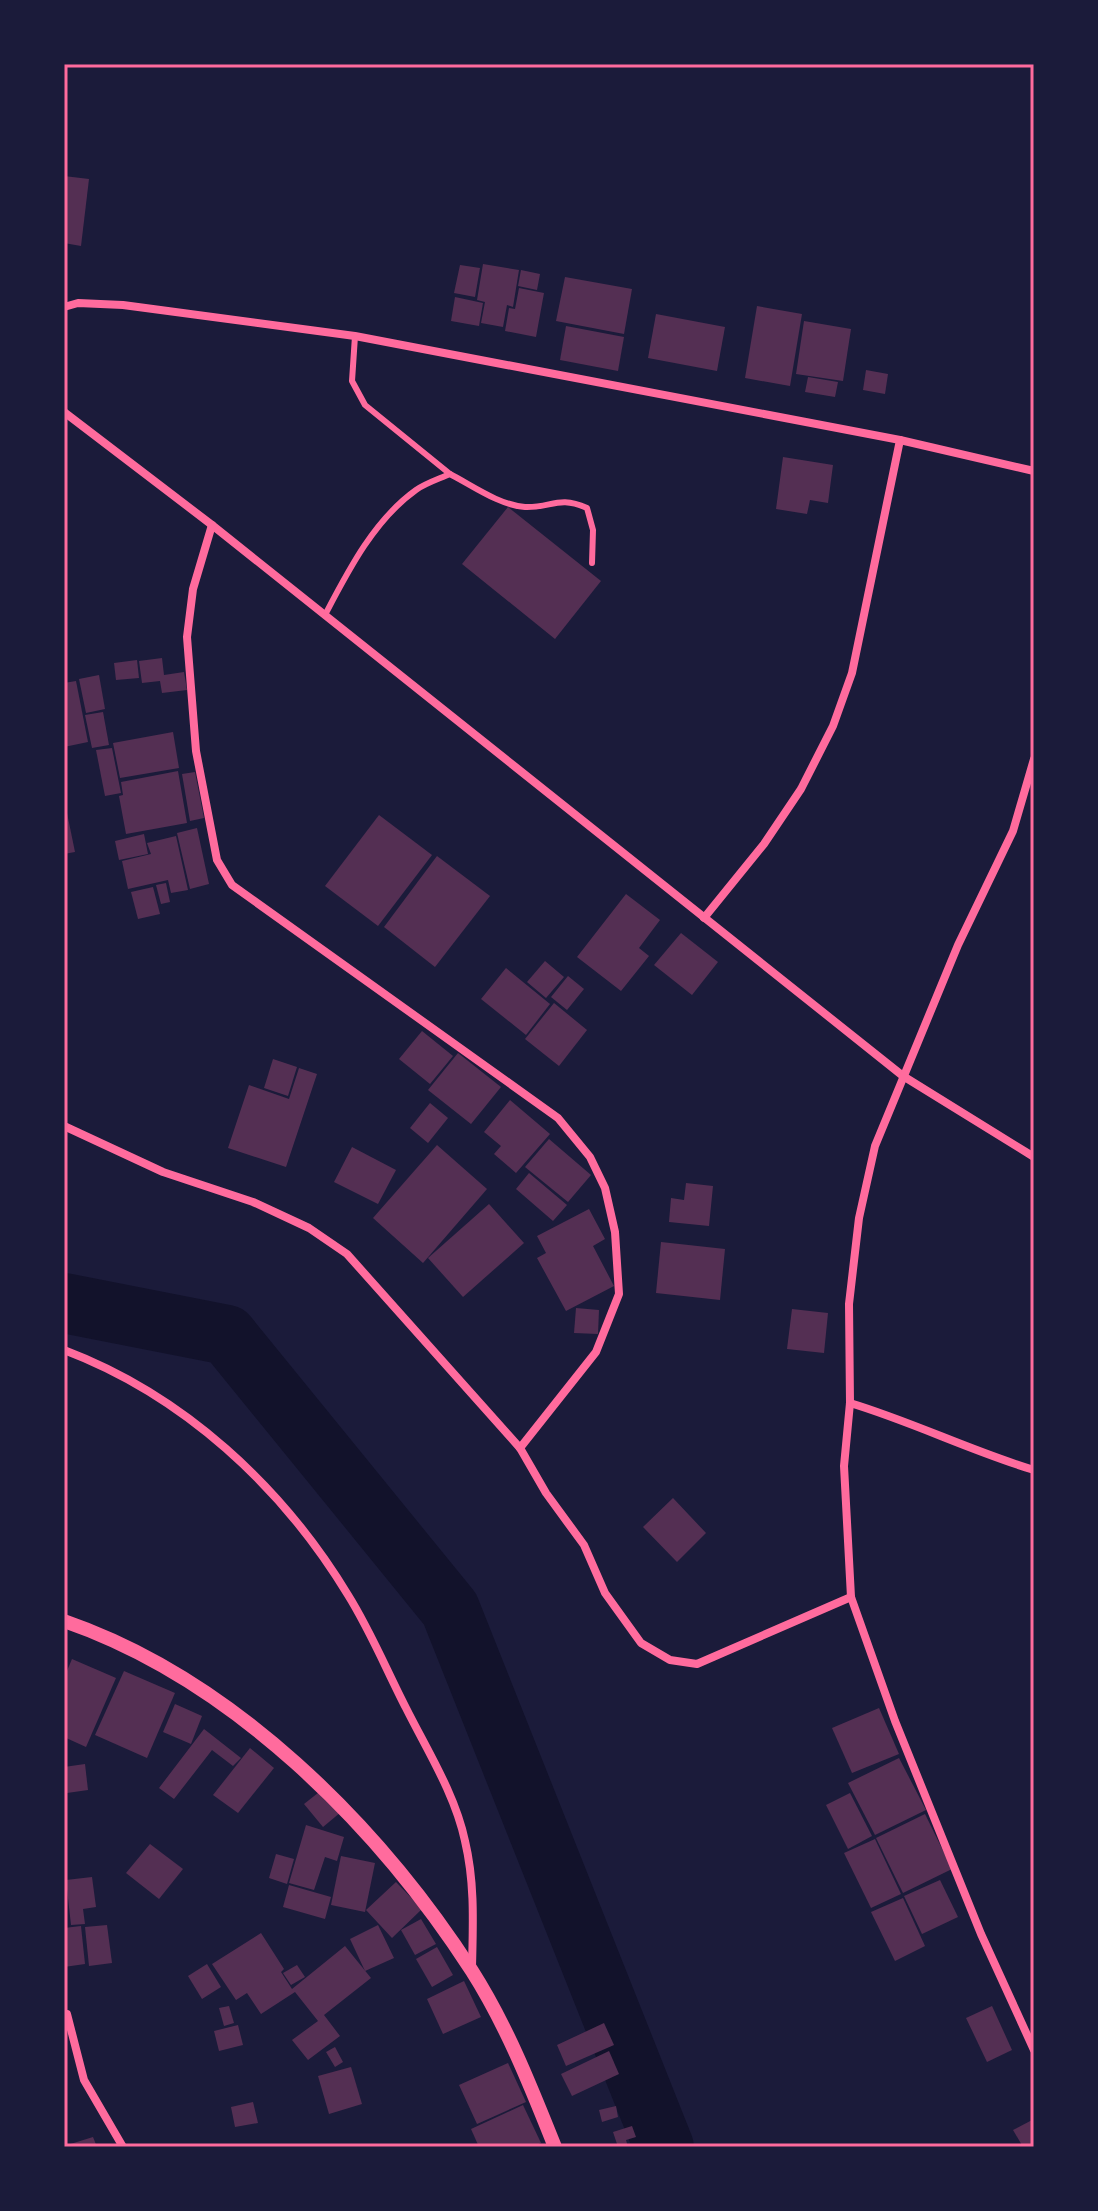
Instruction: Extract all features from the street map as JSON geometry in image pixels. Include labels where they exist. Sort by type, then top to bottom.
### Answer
[{"type":"street","points":[[64,307],[78,303],[123,305],[355,336],[900,440],[1034,471]]},
{"type":"street","points":[[64,412],[212,525],[903,1076],[1034,1157]]},
{"type":"street","points":[[704,918],[764,844],[801,789],[833,726],[852,673],[900,440]]},
{"type":"street","points":[[212,525],[193,589],[187,637],[196,751],[217,860],[232,885],[558,1118],[590,1157],[605,1188],[615,1232],[619,1294],[596,1352],[520,1448]]},
{"type":"street","points":[[1034,759],[1013,831],[958,945],[875,1146],[859,1218],[849,1304],[850,1403],[844,1466],[851,1597],[895,1721],[981,1934],[1034,2050]]},
{"type":"street","points":[[64,1126],[163,1172],[253,1202],[309,1228],[347,1254],[520,1448],[546,1493],[584,1545],[605,1593],[641,1643],[670,1660],[697,1664],[851,1597]]},
{"type":"street","points":[[64,1350],[143,1386],[205,1428],[295,1519],[348,1595],[449,1794],[465,1837],[473,1883],[472,1972]]},
{"type":"street","points":[[850,1403],[908,1420],[985,1455],[1034,1470]]},
{"type":"street","points":[[64,1621],[112,1638],[183,1679],[320,1783],[401,1874],[472,1972],[519,2057],[555,2147]]},
{"type":"street","points":[[67,2014],[84,2080],[123,2147]]},
{"type":"lane","points":[[355,336],[352,381],[365,405],[450,474],[500,500],[525,507],[569,500],[587,508],[593,530],[592,563]]},
{"type":"lane","points":[[325,615],[356,557],[401,504],[417,489],[450,474]]},
{"type":"building","points":[[64,176],[89,179],[81,246],[64,243]]},
{"type":"building","points":[[483,264],[519,270],[513,307],[507,305],[503,327],[481,323],[485,302],[477,300]]},
{"type":"building","points":[[460,265],[480,268],[475,297],[454,293]]},
{"type":"building","points":[[521,270],[540,274],[537,290],[518,286]]},
{"type":"building","points":[[565,277],[632,289],[624,334],[556,321]]},
{"type":"building","points":[[519,288],[544,293],[536,337],[505,331],[509,308],[515,309]]},
{"type":"building","points":[[455,297],[483,303],[479,326],[451,321]]},
{"type":"building","points":[[757,306],[802,314],[790,386],[745,378]]},
{"type":"building","points":[[656,314],[725,327],[717,371],[648,358]]},
{"type":"building","points":[[804,321],[851,329],[843,381],[796,374]]},
{"type":"building","points":[[566,326],[624,337],[618,371],[560,360]]},
{"type":"building","points":[[866,370],[888,374],[885,394],[863,390]]},
{"type":"building","points":[[808,377],[838,382],[835,397],[805,392]]},
{"type":"building","points":[[783,457],[833,465],[828,503],[810,500],[807,514],[776,509]]},
{"type":"building","points":[[508,507],[601,581],[555,639],[462,564]]},
{"type":"building","points":[[162,658],[164,675],[184,672],[187,690],[162,693],[160,681],[142,683],[139,661]]},
{"type":"building","points":[[137,660],[139,678],[116,680],[114,663]]},
{"type":"building","points":[[99,675],[105,709],[86,713],[79,679]]},
{"type":"building","points":[[76,681],[88,742],[64,747],[64,683]]},
{"type":"building","points":[[103,712],[109,745],[92,748],[85,715]]},
{"type":"building","points":[[173,732],[179,768],[120,778],[113,743]]},
{"type":"building","points":[[112,748],[121,793],[105,796],[96,750]]},
{"type":"building","points":[[178,771],[187,823],[126,834],[119,796],[123,795],[121,782]]},
{"type":"building","points":[[195,772],[204,818],[190,821],[182,774]]},
{"type":"building","points":[[67,813],[75,852],[64,854],[64,814]]},
{"type":"building","points":[[379,815],[432,855],[378,926],[325,886]]},
{"type":"building","points":[[197,828],[209,884],[190,889],[177,833]]},
{"type":"building","points":[[144,834],[148,854],[119,860],[115,841]]},
{"type":"building","points":[[176,836],[188,890],[171,893],[168,880],[128,889],[122,861],[151,854],[147,843]]},
{"type":"building","points":[[437,856],[490,896],[435,967],[384,927]]},
{"type":"building","points":[[166,883],[170,902],[161,904],[156,885]]},
{"type":"building","points":[[153,887],[160,914],[138,919],[131,892]]},
{"type":"building","points":[[626,894],[660,920],[639,948],[649,956],[621,991],[577,957]]},
{"type":"building","points":[[681,933],[718,962],[692,995],[654,965]]},
{"type":"building","points":[[545,961],[564,977],[546,998],[527,982]]},
{"type":"building","points":[[506,968],[550,1004],[526,1035],[481,999]]},
{"type":"building","points":[[568,976],[584,989],[567,1010],[551,997]]},
{"type":"building","points":[[554,1003],[587,1030],[559,1066],[525,1039]]},
{"type":"building","points":[[422,1031],[453,1056],[430,1084],[399,1059]]},
{"type":"building","points":[[458,1053],[501,1087],[471,1124],[428,1090]]},
{"type":"building","points":[[273,1059],[297,1067],[288,1096],[264,1088]]},
{"type":"building","points":[[299,1068],[317,1074],[286,1167],[228,1148],[249,1085],[289,1099]]},
{"type":"building","points":[[510,1100],[550,1134],[516,1173],[494,1154],[501,1146],[484,1132]]},
{"type":"building","points":[[430,1103],[448,1118],[428,1143],[410,1128]]},
{"type":"building","points":[[549,1139],[591,1175],[568,1202],[525,1167]]},
{"type":"building","points":[[437,1145],[487,1189],[423,1263],[373,1218]]},
{"type":"building","points":[[352,1147],[396,1170],[378,1204],[334,1182]]},
{"type":"building","points":[[529,1173],[567,1205],[553,1221],[516,1189]]},
{"type":"building","points":[[686,1183],[713,1186],[709,1226],[669,1222],[671,1198],[684,1200]]},
{"type":"building","points":[[489,1204],[524,1243],[463,1297],[428,1258]]},
{"type":"building","points":[[589,1209],[605,1239],[593,1246],[614,1286],[566,1311],[537,1258],[546,1253],[537,1236]]},
{"type":"building","points":[[661,1242],[725,1249],[720,1300],[656,1293]]},
{"type":"building","points":[[576,1308],[599,1310],[598,1334],[574,1333]]},
{"type":"building","points":[[792,1309],[828,1313],[824,1353],[787,1349]]},
{"type":"building","points":[[673,1498],[706,1533],[677,1562],[643,1527]]},
{"type":"building","points":[[72,1659],[116,1678],[86,1747],[64,1737],[64,1678]]},
{"type":"building","points":[[124,1671],[175,1693],[147,1758],[95,1735]]},
{"type":"building","points":[[175,1704],[202,1716],[191,1744],[163,1732]]},
{"type":"building","points":[[879,1708],[899,1754],[852,1773],[832,1728]]},
{"type":"building","points":[[204,1729],[241,1758],[233,1766],[212,1750],[174,1799],[159,1788]]},
{"type":"building","points":[[250,1748],[274,1768],[238,1813],[213,1795]]},
{"type":"building","points":[[899,1758],[926,1810],[875,1835],[848,1783]]},
{"type":"building","points":[[85,1764],[88,1790],[67,1793],[64,1767]]},
{"type":"building","points":[[323,1789],[341,1812],[323,1827],[304,1804]]},
{"type":"building","points":[[850,1793],[872,1836],[848,1849],[826,1805]]},
{"type":"building","points":[[925,1814],[952,1869],[903,1893],[876,1838]]},
{"type":"building","points":[[306,1825],[344,1837],[337,1861],[325,1857],[314,1890],[289,1883]]},
{"type":"building","points":[[875,1839],[901,1894],[871,1908],[844,1853]]},
{"type":"building","points":[[150,1844],[183,1869],[159,1899],[126,1873]]},
{"type":"building","points":[[276,1854],[294,1859],[287,1884],[269,1878]]},
{"type":"building","points":[[341,1856],[375,1863],[365,1912],[331,1905]]},
{"type":"building","points":[[92,1877],[96,1907],[83,1909],[85,1924],[71,1925],[66,1880]]},
{"type":"building","points":[[940,1880],[958,1917],[922,1934],[904,1896]]},
{"type":"building","points":[[396,1882],[422,1909],[392,1938],[366,1910]]},
{"type":"building","points":[[289,1885],[331,1897],[325,1919],[283,1907]]},
{"type":"building","points":[[903,1898],[925,1946],[895,1961],[871,1912]]},
{"type":"building","points":[[421,1919],[436,1944],[415,1955],[401,1930]]},
{"type":"building","points":[[107,1925],[112,1963],[89,1966],[85,1927]]},
{"type":"building","points":[[378,1925],[394,1958],[365,1971],[350,1939]]},
{"type":"building","points":[[81,1926],[85,1964],[64,1967],[64,1928]]},
{"type":"building","points":[[261,1933],[284,1969],[281,1972],[292,1989],[345,1946],[371,1978],[324,2015],[340,2036],[308,2060],[292,2040],[318,2021],[295,1992],[261,2014],[247,1993],[236,2000],[212,1964]]},
{"type":"building","points":[[437,1947],[453,1975],[432,1987],[416,1959]]},
{"type":"building","points":[[207,1964],[221,1987],[202,1999],[188,1976]]},
{"type":"building","points":[[297,1965],[305,1977],[291,1985],[283,1973]]},
{"type":"building","points":[[464,1981],[481,2017],[443,2034],[427,1999]]},
{"type":"building","points":[[229,2006],[234,2023],[224,2026],[219,2008]]},
{"type":"building","points":[[992,2006],[1012,2050],[987,2062],[966,2018]]},
{"type":"building","points":[[604,2023],[614,2045],[566,2066],[557,2045]]},
{"type":"building","points":[[238,2025],[243,2045],[219,2051],[214,2031]]},
{"type":"building","points":[[335,2047],[343,2062],[335,2067],[326,2052]]},
{"type":"building","points":[[609,2051],[619,2074],[572,2096],[561,2074]]},
{"type":"building","points":[[508,2063],[526,2102],[477,2124],[459,2085]]},
{"type":"building","points":[[351,2067],[362,2104],[329,2114],[318,2076]]},
{"type":"building","points":[[253,2102],[258,2123],[235,2127],[231,2107]]},
{"type":"building","points":[[523,2105],[541,2143],[532,2147],[479,2147],[471,2129]]},
{"type":"building","points":[[616,2106],[618,2117],[602,2122],[599,2110]]},
{"type":"building","points":[[1034,2119],[1034,2147],[1023,2147],[1013,2130]]},
{"type":"building","points":[[632,2126],[636,2137],[626,2140],[628,2147],[618,2147],[613,2132]]},
{"type":"building","points":[[93,2137],[97,2147],[64,2146]]},
{"type":"waterway","points":[[64,1303],[227,1335],[450,1609],[664,2147]]}]
